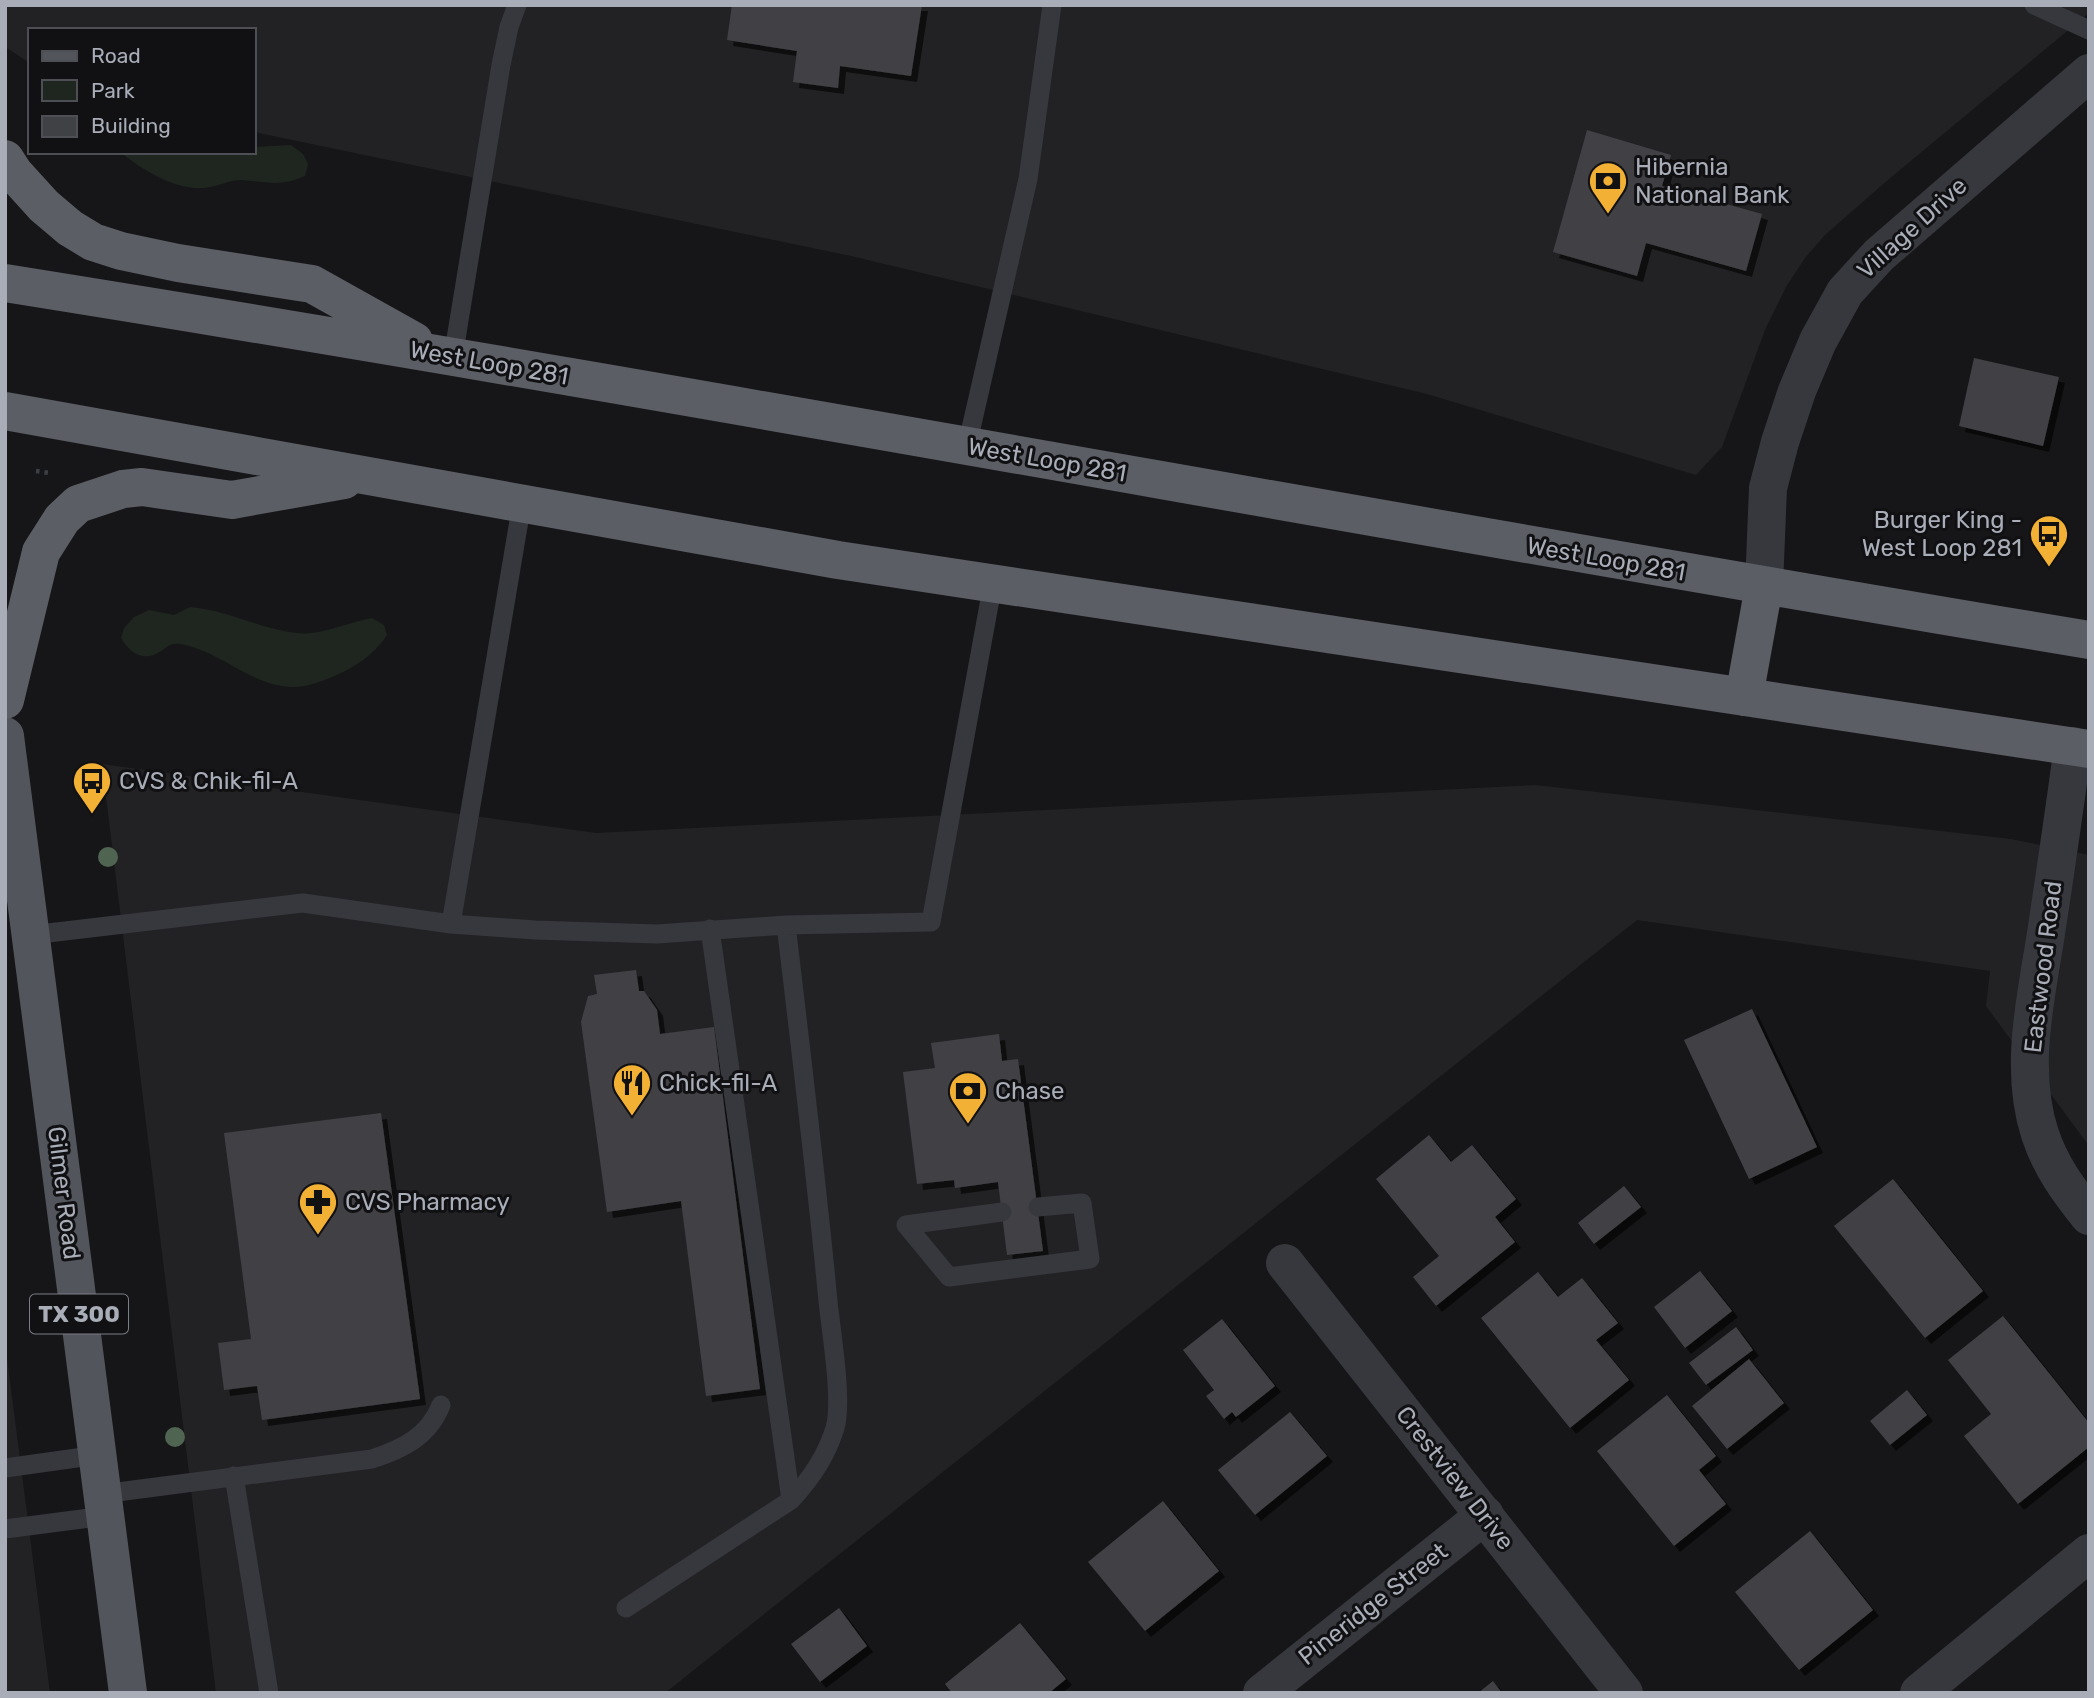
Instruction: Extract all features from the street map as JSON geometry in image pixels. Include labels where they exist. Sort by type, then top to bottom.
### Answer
[{"type":"highway","points":[[5,159],[44,206],[70,228],[93,242],[178,263],[312,284],[445,356]]},
{"type":"highway","name":"West Loop 281","points":[[5,284],[445,356],[1764,586],[2089,640]]},
{"type":"highway","points":[[5,411],[838,560],[2081,748]]},
{"type":"highway","points":[[5,700],[41,552],[62,519],[78,504],[123,489],[142,487],[232,500],[370,476]]},
{"type":"highway","points":[[1744,696],[1764,586]]},
{"type":"main road","name":"Gilmer Road","points":[[5,736],[128,1693]]},
{"type":"street","name":"Village Drive","points":[[1764,586],[1768,488],[1780,442],[1807,366],[1844,292],[1879,255],[2089,73]]},
{"type":"street","name":"Eastwood Road","points":[[2081,748],[2033,1018],[2030,1070],[2040,1134],[2064,1185],[2089,1216]]},
{"type":"street","name":"Crestview Drive","points":[[1285,1263],[1624,1693]]},
{"type":"street","name":"Pineridge Street","points":[[1262,1693],[1485,1515]]},
{"type":"street","points":[[1919,1693],[2089,1553]]},
{"type":"lane","points":[[445,356],[501,65],[517,5]]},
{"type":"lane","points":[[967,446],[1028,179],[1052,5]]},
{"type":"lane","points":[[2034,5],[2089,30]]},
{"type":"lane","points":[[451,924],[523,503]]},
{"type":"lane","points":[[31,935],[303,903],[451,924],[657,934],[786,925],[931,922],[993,583]]},
{"type":"lane","points":[[626,1608],[791,1500],[817,1466],[835,1427],[837,1410],[822,1235],[786,925]]},
{"type":"lane","points":[[710,929],[791,1500]]},
{"type":"lane","points":[[1002,1212],[906,1225],[949,1277],[1090,1259],[1082,1202],[1038,1208]]},
{"type":"lane","points":[[5,1529],[234,1476],[372,1458],[390,1453],[409,1444],[429,1429],[441,1405]]},
{"type":"lane","points":[[5,1468],[97,1455]]},
{"type":"lane","points":[[234,1476],[269,1693]]},
{"type":"shaded area","points":[[5,5],[2089,5],[2089,13],[1889,179],[1825,235],[1805,258],[1786,287],[1765,330],[1722,447],[1696,475],[1427,394],[851,256],[256,132],[256,28],[28,28],[28,62],[5,47]]},
{"type":"shaded area","points":[[102,764],[596,833],[1535,785],[2011,839],[2089,855],[2089,1146],[1986,1006],[1990,971],[1637,920],[665,1693],[216,1693]]},
{"type":"shaded area","points":[[5,1342],[50,1693],[5,1693]]},
{"type":"green space","points":[[291,145],[303,154],[308,164],[305,176],[281,183],[236,180],[193,188],[170,182],[149,172],[123,154],[256,154],[256,147]]},
{"type":"green space","points":[[190,607],[297,633],[325,631],[372,618],[384,625],[387,635],[370,655],[348,669],[317,683],[295,687],[261,680],[208,653],[180,644],[170,645],[150,656],[140,655],[131,651],[121,638],[124,628],[134,617],[149,610],[174,615]]},
{"type":"building","points":[[732,5],[922,5],[911,76],[840,66],[838,88],[793,82],[797,51],[727,40]]},
{"type":"building","name":"Hibernia National Bank","points":[[1587,130],[1671,155],[1662,186],[1762,214],[1746,271],[1646,243],[1637,276],[1553,252]]},
{"type":"building","points":[[1974,358],[2059,377],[2043,446],[1959,426]]},
{"type":"building","points":[[636,970],[639,991],[644,991],[657,1010],[660,1034],[714,1027],[760,1389],[706,1396],[681,1201],[607,1212],[581,1022],[588,996],[597,994],[594,975]]},
{"type":"building","points":[[1752,1009],[1817,1147],[1749,1179],[1684,1040]]},
{"type":"building","name":"Chase","points":[[999,1034],[1002,1061],[1018,1059],[1043,1251],[1007,1255],[998,1182],[955,1188],[954,1180],[917,1184],[903,1072],[935,1068],[931,1043]]},
{"type":"building","name":"CVS Pharmacy","points":[[381,1113],[420,1399],[262,1420],[257,1386],[224,1390],[218,1343],[251,1339],[224,1133]]},
{"type":"building","points":[[1429,1135],[1451,1162],[1472,1145],[1516,1199],[1495,1217],[1515,1242],[1436,1306],[1413,1277],[1439,1256],[1376,1179]]},
{"type":"building","points":[[1893,1179],[1983,1291],[1925,1338],[1834,1226]]},
{"type":"building","points":[[1624,1186],[1641,1207],[1594,1244],[1578,1223]]},
{"type":"building","points":[[1700,1271],[1732,1311],[1685,1348],[1654,1307]]},
{"type":"building","points":[[1538,1272],[1558,1297],[1582,1278],[1618,1323],[1596,1340],[1629,1380],[1570,1428],[1481,1318]]},
{"type":"building","points":[[2003,1316],[2089,1423],[2089,1447],[2018,1504],[1964,1436],[1991,1414],[1948,1360]]},
{"type":"building","points":[[1222,1319],[1275,1386],[1236,1417],[1232,1412],[1224,1419],[1206,1396],[1214,1390],[1183,1350]]},
{"type":"building","points":[[1736,1327],[1753,1350],[1706,1385],[1689,1363]]},
{"type":"building","points":[[1749,1359],[1784,1403],[1727,1449],[1692,1406]]},
{"type":"building","points":[[1907,1390],[1927,1415],[1890,1445],[1870,1421]]},
{"type":"building","points":[[1667,1395],[1716,1456],[1699,1470],[1726,1504],[1674,1546],[1597,1451]]},
{"type":"building","points":[[1290,1412],[1327,1456],[1255,1515],[1218,1470]]},
{"type":"building","points":[[1163,1501],[1219,1571],[1145,1631],[1088,1562]]},
{"type":"building","points":[[1810,1531],[1873,1610],[1799,1670],[1735,1592]]},
{"type":"building","points":[[839,1608],[867,1646],[820,1682],[791,1644]]},
{"type":"building","points":[[1020,1623],[1066,1679],[1049,1693],[952,1693],[945,1684]]},
{"type":"building","points":[[1493,1681],[1502,1693],[1478,1693]]},
{"type":"place","name":"Hibernia National Bank","points":[[1608,215]]},
{"type":"place","name":"Burger King - West Loop 281","points":[[2049,568]]},
{"type":"place","name":"CVS & Chik-fil-A","points":[[92,815]]},
{"type":"place","name":"Chick-fil-A","points":[[632,1117]]},
{"type":"place","name":"Chase","points":[[968,1125]]},
{"type":"place","name":"CVS Pharmacy","points":[[318,1236]]}]
